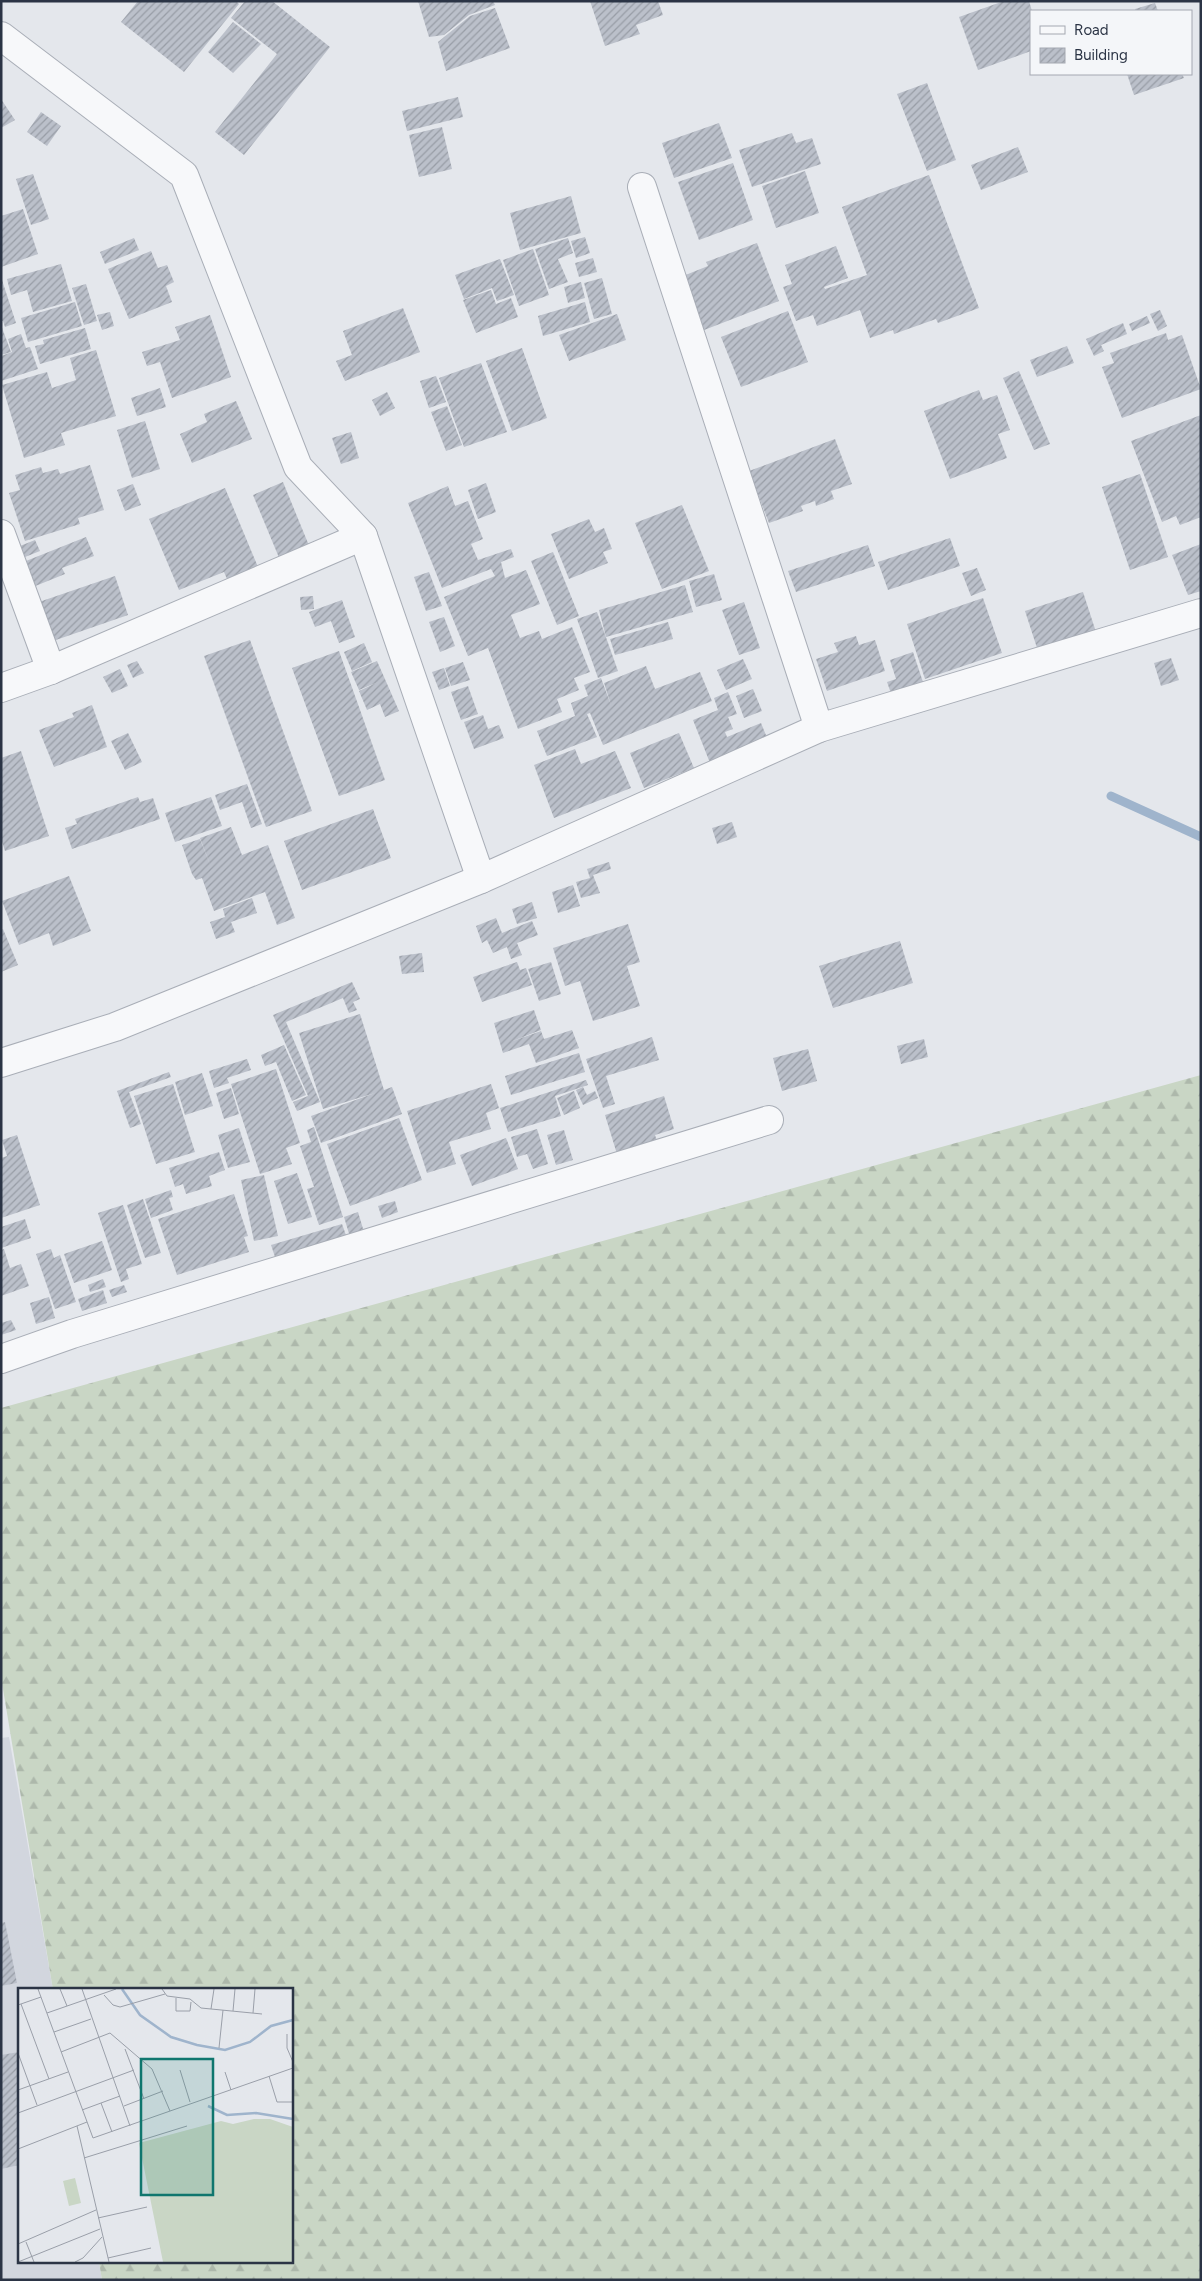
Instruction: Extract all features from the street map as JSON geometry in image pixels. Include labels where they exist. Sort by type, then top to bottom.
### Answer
[{"type":"street","points":[[1,36],[184,175],[298,467],[363,536],[481,879]]},
{"type":"street","points":[[642,187],[820,728]]},
{"type":"street","points":[[1,534],[51,670]]},
{"type":"street","points":[[1,688],[51,670],[363,536]]},
{"type":"street","points":[[1,1062],[115,1027],[481,879],[820,728],[1201,613]]},
{"type":"street","points":[[1,1359],[72,1334],[769,1120]]},
{"type":"shaded area","points":[[9,1737],[53,1988],[18,1988],[18,2264],[99,2264],[102,2280],[1,2280],[1,1738]]},
{"type":"green space","points":[[1201,1075],[1201,2280],[102,2280],[99,2264],[292,2264],[292,1988],[53,1988],[1,1677],[1,1408]]},
{"type":"building","points":[[138,1],[236,1],[239,4],[184,72],[121,22]]},
{"type":"building","points":[[245,1],[272,1],[330,47],[244,155],[215,132],[277,54],[231,18]]},
{"type":"building","points":[[418,1],[493,1],[495,5],[469,15],[444,35],[429,37]]},
{"type":"building","points":[[590,1],[658,1],[663,15],[636,25],[640,34],[605,46]]},
{"type":"building","points":[[1004,1],[1029,1],[1032,10],[1030,10],[1030,51],[978,70],[959,17]]},
{"type":"building","points":[[1155,3],[1158,10],[1136,10]]},
{"type":"building","points":[[495,8],[510,48],[446,71],[438,42],[470,16]]},
{"type":"building","points":[[233,22],[261,44],[233,73],[208,52]]},
{"type":"building","points":[[1127,75],[1182,75],[1184,78],[1134,95]]},
{"type":"building","points":[[927,83],[956,160],[927,171],[897,94]]},
{"type":"building","points":[[458,97],[463,117],[407,131],[402,111]]},
{"type":"building","points":[[1,99],[15,120],[1,128]]},
{"type":"building","points":[[41,112],[61,126],[47,146],[27,132]]},
{"type":"building","points":[[719,123],[732,158],[674,178],[662,143]]},
{"type":"building","points":[[442,127],[452,169],[419,177],[409,135]]},
{"type":"building","points":[[792,133],[796,143],[812,138],[821,164],[752,187],[739,150]]},
{"type":"building","points":[[1018,147],[1028,172],[981,190],[971,165]]},
{"type":"building","points":[[733,163],[753,220],[699,240],[678,182]]},
{"type":"building","points":[[805,171],[819,213],[776,228],[762,186]]},
{"type":"building","points":[[33,174],[49,219],[31,225],[16,179]]},
{"type":"building","points":[[929,175],[979,308],[938,323],[936,319],[894,334],[893,330],[870,338],[860,310],[817,326],[813,315],[796,321],[783,287],[792,284],[785,265],[836,246],[848,278],[824,287],[825,289],[867,275],[842,207]]},
{"type":"building","points":[[571,196],[581,233],[520,250],[510,213]]},
{"type":"building","points":[[23,209],[38,254],[1,267],[1,216]]},
{"type":"building","points":[[585,237],[590,253],[576,258],[571,241]]},
{"type":"building","points":[[134,238],[139,250],[105,264],[100,252]]},
{"type":"building","points":[[568,238],[573,253],[558,259],[568,282],[549,289],[535,249]]},
{"type":"building","points":[[757,243],[779,301],[699,332],[678,278],[708,266],[706,262]]},
{"type":"building","points":[[533,249],[549,295],[519,306],[503,260]]},
{"type":"building","points":[[151,251],[158,268],[167,265],[174,282],[166,286],[172,302],[129,319],[108,269]]},
{"type":"building","points":[[593,258],[597,272],[579,277],[575,263]]},
{"type":"building","points":[[500,259],[514,295],[497,301],[492,288],[464,299],[455,275]]},
{"type":"building","points":[[61,264],[72,301],[33,312],[27,290],[11,295],[7,279]]},
{"type":"building","points":[[602,278],[612,314],[594,319],[584,283]]},
{"type":"building","points":[[2,280],[16,323],[5,327],[3,321],[1,321]]},
{"type":"building","points":[[581,282],[585,298],[568,303],[564,287]]},
{"type":"building","points":[[86,284],[97,321],[84,325],[72,288]]},
{"type":"building","points":[[491,290],[496,304],[511,298],[518,317],[476,333],[463,300]]},
{"type":"building","points":[[75,302],[82,326],[28,342],[21,318]]},
{"type":"building","points":[[585,302],[590,322],[543,336],[538,316]]},
{"type":"building","points":[[403,308],[420,352],[345,381],[336,361],[352,355],[343,331]]},
{"type":"building","points":[[1160,310],[1167,326],[1158,331],[1150,314]]},
{"type":"building","points":[[788,311],[808,362],[741,387],[721,337]]},
{"type":"building","points":[[110,312],[114,326],[102,330],[97,315]]},
{"type":"building","points":[[617,314],[626,340],[569,361],[559,335]]},
{"type":"building","points":[[210,315],[231,377],[172,398],[160,362],[147,366],[142,352],[180,340],[175,327]]},
{"type":"building","points":[[1147,316],[1150,323],[1132,331],[1129,324]]},
{"type":"building","points":[[1123,323],[1127,334],[1101,345],[1104,351],[1094,356],[1086,339]]},
{"type":"building","points":[[1,325],[11,352],[1,355]]},
{"type":"building","points":[[85,328],[91,349],[40,364],[35,346],[44,344],[43,340]]},
{"type":"building","points":[[1166,333],[1168,340],[1182,335],[1201,389],[1122,418],[1102,367],[1114,363],[1110,353]]},
{"type":"building","points":[[21,334],[26,348],[30,347],[38,369],[1,381],[1,356],[12,352],[8,339]]},
{"type":"building","points":[[1067,346],[1074,363],[1037,377],[1030,360]]},
{"type":"building","points":[[522,348],[547,418],[512,431],[486,361]]},
{"type":"building","points":[[96,350],[116,416],[61,433],[65,445],[24,458],[2,385],[47,372],[52,388],[76,380],[70,358]]},
{"type":"building","points":[[481,363],[507,432],[464,447],[439,378]]},
{"type":"building","points":[[1019,371],[1050,444],[1034,450],[1003,378]]},
{"type":"building","points":[[436,376],[446,402],[429,408],[420,381]]},
{"type":"building","points":[[160,388],[166,407],[137,416],[131,398]]},
{"type":"building","points":[[979,390],[983,400],[997,395],[1010,430],[998,434],[1007,458],[950,479],[924,411]]},
{"type":"building","points":[[387,392],[395,408],[380,416],[372,400]]},
{"type":"building","points":[[236,401],[252,439],[192,463],[180,434],[207,422],[204,414]]},
{"type":"building","points":[[447,406],[462,445],[446,451],[431,412]]},
{"type":"building","points":[[1201,415],[1201,517],[1180,525],[1176,516],[1162,522],[1131,441]]},
{"type":"building","points":[[145,421],[160,469],[132,478],[117,430]]},
{"type":"building","points":[[351,432],[359,458],[341,464],[332,438]]},
{"type":"building","points":[[835,439],[852,484],[831,491],[834,499],[816,506],[815,501],[801,506],[803,511],[769,523],[749,471]]},
{"type":"building","points":[[90,465],[104,510],[78,518],[80,524],[25,541],[9,493],[20,490],[15,475],[41,467],[43,473],[58,469],[60,474]]},
{"type":"building","points":[[1140,474],[1168,557],[1130,570],[1102,487]]},
{"type":"building","points":[[283,482],[310,548],[280,560],[253,495]]},
{"type":"building","points":[[486,483],[496,512],[478,519],[468,490]]},
{"type":"building","points":[[133,484],[141,505],[125,511],[117,490]]},
{"type":"building","points":[[448,486],[455,506],[468,501],[483,539],[471,544],[478,560],[511,549],[514,557],[501,562],[505,578],[526,570],[540,604],[511,615],[520,638],[539,631],[542,639],[572,627],[590,672],[574,678],[579,690],[557,699],[562,712],[518,729],[488,648],[468,656],[444,597],[495,576],[491,569],[442,588],[408,503]]},
{"type":"building","points":[[225,488],[258,567],[227,579],[224,572],[179,590],[149,519]]},
{"type":"building","points":[[682,505],[709,571],[662,589],[635,523]]},
{"type":"building","points":[[589,519],[595,532],[604,528],[612,549],[603,552],[608,563],[569,579],[551,534]]},
{"type":"building","points":[[86,537],[94,556],[62,568],[65,574],[28,589],[21,573],[29,570],[26,561]]},
{"type":"building","points":[[950,538],[960,566],[888,590],[878,562]]},
{"type":"building","points":[[35,540],[40,551],[15,561],[10,550]]},
{"type":"building","points":[[1201,544],[1201,591],[1188,595],[1172,555]]},
{"type":"building","points":[[868,545],[875,566],[796,592],[788,571]]},
{"type":"building","points":[[553,552],[579,616],[557,625],[531,561]]},
{"type":"building","points":[[977,568],[986,590],[971,596],[962,573]]},
{"type":"building","points":[[429,572],[442,606],[426,611],[414,577]]},
{"type":"building","points":[[714,574],[722,600],[696,607],[689,581]]},
{"type":"building","points":[[115,576],[128,615],[53,641],[39,602]]},
{"type":"building","points":[[685,585],[693,612],[606,637],[599,610]]},
{"type":"building","points":[[1083,592],[1096,632],[1038,651],[1025,611]]},
{"type":"building","points":[[313,596],[314,609],[301,610],[300,597]]},
{"type":"building","points":[[983,598],[1002,653],[925,679],[907,624]]},
{"type":"building","points":[[342,600],[355,637],[339,643],[331,621],[315,627],[309,612]]},
{"type":"building","points":[[744,602],[760,648],[739,655],[722,610]]},
{"type":"building","points":[[597,612],[618,671],[598,678],[577,619]]},
{"type":"building","points":[[444,617],[455,646],[440,652],[429,622]]},
{"type":"building","points":[[668,622],[673,639],[615,655],[610,639]]},
{"type":"building","points":[[856,636],[859,645],[875,640],[885,671],[827,691],[816,659],[838,652],[834,643]]},
{"type":"building","points":[[250,640],[312,811],[266,827],[204,656]]},
{"type":"building","points":[[364,643],[372,662],[352,671],[344,652]]},
{"type":"building","points":[[339,651],[385,780],[339,796],[292,668]]},
{"type":"building","points":[[913,652],[926,691],[894,702],[887,682],[896,679],[890,660]]},
{"type":"building","points":[[1171,658],[1179,680],[1161,686],[1154,663]]},
{"type":"building","points":[[743,659],[752,679],[726,690],[717,670]]},
{"type":"building","points":[[137,661],[144,673],[133,678],[127,665]]},
{"type":"building","points":[[377,661],[399,711],[385,717],[380,704],[367,710],[359,691],[378,682],[359,690],[351,672]]},
{"type":"building","points":[[463,662],[470,680],[451,686],[445,668]]},
{"type":"building","points":[[646,666],[655,689],[700,672],[712,701],[603,745],[590,713],[587,714],[597,737],[547,756],[537,731],[575,716],[571,703],[588,696],[584,685],[601,678],[611,705],[604,683]]},
{"type":"building","points":[[444,668],[450,686],[439,690],[432,672]]},
{"type":"building","points":[[120,669],[128,686],[112,693],[103,677]]},
{"type":"building","points":[[468,686],[478,714],[461,720],[451,692]]},
{"type":"building","points":[[753,689],[762,711],[744,718],[736,696]]},
{"type":"building","points":[[728,692],[737,714],[728,717],[733,729],[725,732],[727,737],[761,723],[770,745],[712,768],[693,720],[718,710],[714,698]]},
{"type":"building","points":[[92,705],[107,747],[54,767],[39,730],[74,717],[72,713]]},
{"type":"building","points":[[483,715],[488,729],[499,725],[504,738],[474,749],[464,722]]},
{"type":"building","points":[[128,733],[142,762],[125,770],[111,741]]},
{"type":"building","points":[[679,733],[694,768],[644,788],[630,753]]},
{"type":"building","points":[[575,749],[581,764],[615,751],[631,788],[554,818],[534,765]]},
{"type":"building","points":[[21,751],[49,836],[5,851],[1,838],[1,758]]},
{"type":"building","points":[[247,784],[262,824],[251,828],[242,802],[220,810],[215,795]]},
{"type":"building","points":[[138,797],[140,802],[153,798],[160,819],[72,849],[65,828],[77,824],[75,819]]},
{"type":"building","points":[[211,797],[222,826],[175,842],[165,813]]},
{"type":"building","points":[[373,809],[391,858],[302,890],[284,841]]},
{"type":"building","points":[[732,822],[737,837],[717,844],[712,828]]},
{"type":"building","points":[[231,827],[242,855],[268,845],[295,918],[277,925],[265,892],[214,911],[202,878],[196,880],[192,874],[182,845],[200,839],[211,867],[200,838]]},
{"type":"building","points":[[609,862],[611,869],[593,875],[600,893],[581,898],[576,882],[590,878],[587,869]]},
{"type":"building","points":[[69,876],[91,931],[53,946],[49,933],[19,945],[2,901]]},
{"type":"building","points":[[573,885],[580,906],[558,913],[552,892]]},
{"type":"building","points":[[252,898],[257,913],[231,922],[235,932],[216,939],[210,922],[225,917],[223,909]]},
{"type":"building","points":[[532,902],[537,918],[517,924],[512,909]]},
{"type":"building","points":[[496,918],[502,933],[532,921],[538,935],[517,943],[522,955],[511,959],[507,947],[493,953],[487,940],[482,943],[476,926]]},
{"type":"building","points":[[628,924],[640,962],[627,966],[640,1006],[593,1021],[580,981],[565,986],[553,948]]},
{"type":"building","points":[[3,929],[18,965],[1,972],[1,930]]},
{"type":"building","points":[[900,941],[913,983],[833,1008],[819,966]]},
{"type":"building","points":[[422,953],[424,972],[402,974],[399,956]]},
{"type":"building","points":[[517,962],[520,970],[526,968],[532,985],[482,1002],[473,977]]},
{"type":"building","points":[[551,962],[561,994],[539,1001],[528,969]]},
{"type":"building","points":[[352,982],[360,999],[353,1002],[357,1010],[349,1013],[343,998],[286,1022],[320,1102],[297,1111],[293,1102],[308,1096],[273,1015]]},
{"type":"building","points":[[534,1010],[541,1030],[510,1042],[541,1031],[544,1039],[572,1030],[579,1048],[536,1063],[529,1044],[503,1053],[494,1023]]},
{"type":"building","points":[[360,1014],[384,1090],[392,1087],[402,1114],[321,1143],[311,1116],[375,1093],[323,1109],[299,1033]]},
{"type":"building","points":[[652,1037],[659,1060],[606,1076],[615,1104],[603,1108],[586,1059]]},
{"type":"building","points":[[924,1039],[928,1057],[901,1064],[897,1046]]},
{"type":"building","points":[[284,1045],[306,1095],[292,1101],[276,1062],[265,1066],[261,1055]]},
{"type":"building","points":[[808,1049],[817,1081],[782,1091],[773,1058]]},
{"type":"building","points":[[579,1053],[585,1072],[511,1095],[505,1076]]},
{"type":"building","points":[[247,1059],[251,1070],[227,1078],[229,1083],[214,1088],[209,1071]]},
{"type":"building","points":[[276,1069],[300,1143],[286,1148],[292,1164],[260,1174],[231,1084]]},
{"type":"building","points":[[169,1072],[171,1077],[129,1092],[141,1124],[130,1128],[117,1091]]},
{"type":"building","points":[[202,1073],[213,1106],[185,1115],[175,1082]]},
{"type":"building","points":[[586,1080],[588,1085],[555,1096],[561,1116],[508,1132],[500,1108]]},
{"type":"building","points":[[173,1084],[195,1152],[156,1164],[134,1096]]},
{"type":"building","points":[[491,1084],[499,1108],[486,1113],[491,1129],[449,1142],[456,1164],[427,1173],[407,1111]]},
{"type":"building","points":[[583,1087],[587,1095],[595,1091],[598,1098],[583,1105],[576,1090]]},
{"type":"building","points":[[231,1088],[239,1114],[224,1119],[216,1093]]},
{"type":"building","points":[[574,1091],[580,1108],[564,1115],[557,1098]]},
{"type":"building","points":[[664,1096],[674,1129],[655,1135],[657,1141],[617,1154],[605,1115]]},
{"type":"building","points":[[399,1118],[422,1180],[350,1206],[327,1144]]},
{"type":"building","points":[[314,1127],[343,1217],[319,1225],[307,1189],[314,1187],[300,1146],[311,1142],[307,1130]]},
{"type":"building","points":[[239,1128],[250,1162],[228,1168],[218,1135]]},
{"type":"building","points":[[537,1129],[548,1164],[533,1169],[527,1154],[517,1157],[511,1137]]},
{"type":"building","points":[[564,1130],[573,1160],[556,1165],[547,1135]]},
{"type":"building","points":[[17,1135],[40,1205],[1,1218],[1,1158],[7,1156],[2,1140]]},
{"type":"building","points":[[506,1138],[518,1169],[472,1186],[460,1155]]},
{"type":"building","points":[[219,1152],[225,1170],[209,1176],[212,1186],[186,1194],[183,1184],[175,1187],[169,1168]]},
{"type":"building","points":[[297,1173],[312,1217],[288,1224],[274,1181]]},
{"type":"building","points":[[264,1175],[278,1236],[254,1241],[241,1180]]},
{"type":"building","points":[[171,1190],[173,1197],[169,1198],[173,1210],[151,1218],[145,1199]]},
{"type":"building","points":[[234,1194],[248,1236],[244,1237],[249,1252],[177,1275],[158,1219]]},
{"type":"building","points":[[143,1199],[161,1253],[145,1258],[127,1205]]},
{"type":"building","points":[[395,1201],[398,1212],[382,1218],[378,1206]]},
{"type":"building","points":[[123,1205],[142,1264],[126,1269],[129,1279],[121,1282],[98,1213]]},
{"type":"building","points":[[358,1212],[364,1232],[350,1237],[344,1217]]},
{"type":"building","points":[[25,1219],[31,1238],[1,1248],[1,1227]]},
{"type":"building","points":[[342,1224],[347,1238],[276,1260],[271,1245]]},
{"type":"building","points":[[102,1241],[112,1270],[74,1283],[64,1254]]},
{"type":"building","points":[[4,1249],[10,1268],[21,1264],[29,1286],[1,1296],[1,1250]]},
{"type":"building","points":[[51,1249],[54,1258],[60,1255],[76,1302],[55,1309],[36,1254]]},
{"type":"building","points":[[103,1279],[106,1287],[90,1292],[88,1285]]},
{"type":"building","points":[[124,1285],[127,1292],[112,1297],[109,1290]]},
{"type":"building","points":[[103,1290],[107,1303],[82,1311],[78,1299]]},
{"type":"building","points":[[49,1297],[55,1318],[36,1324],[30,1303]]},
{"type":"building","points":[[11,1320],[16,1330],[1,1335],[1,1323]]},
{"type":"building","points":[[5,1922],[17,1983],[1,1986],[1,1923]]},
{"type":"building","points":[[18,2052],[18,2165],[1,2169],[1,2055]]},
{"type":"waterway","points":[[1111,796],[1201,837]]}]
